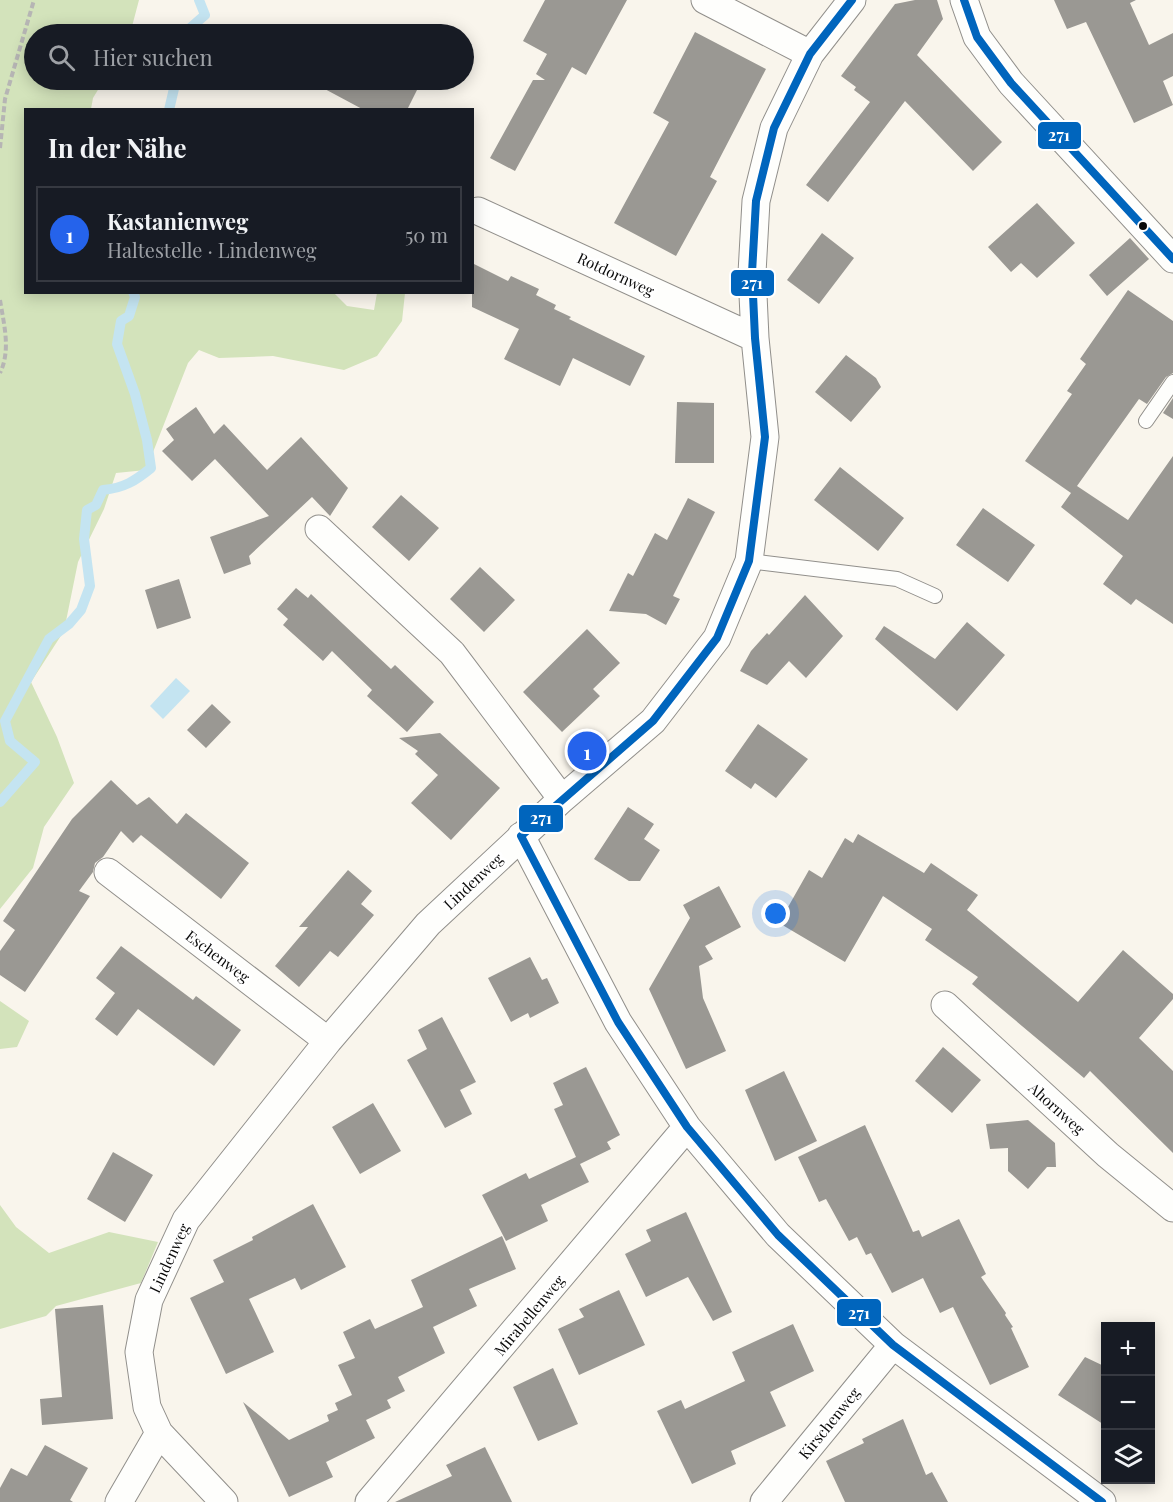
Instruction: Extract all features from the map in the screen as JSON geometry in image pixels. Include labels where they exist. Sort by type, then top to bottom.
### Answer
[{"type":"street","points":[[705,0],[810,54]]},
{"type":"street","name":"Lindenweg","points":[[224,1502],[159,1433],[147,1407],[140,1352],[149,1300],[186,1220],[328,1041],[428,924],[562,798],[653,721],[717,638],[749,561],[765,437],[755,338],[752,273],[756,201],[774,128],[810,54],[852,0]]},
{"type":"street","points":[[964,0],[977,37],[1011,83],[1173,259]]},
{"type":"street","name":"Rotdornweg","points":[[478,211],[755,338]]},
{"type":"street","points":[[320,529],[452,653],[562,798]]},
{"type":"street","points":[[521,837],[618,1022],[687,1127],[778,1235],[893,1345],[1102,1502]]},
{"type":"street","name":"Eschenweg","points":[[108,872],[328,1041]]},
{"type":"street","name":"Ahornweg","points":[[945,1005],[1108,1155],[1173,1208]]},
{"type":"street","name":"Mirabellenweg","points":[[369,1502],[687,1127]]},
{"type":"street","name":"Kirschenweg","points":[[764,1502],[893,1345]]},
{"type":"street","points":[[119,1502],[159,1433]]},
{"type":"lane","points":[[1146,421],[1173,382]]},
{"type":"lane","points":[[749,561],[897,579],[935,596]]},
{"type":"path","points":[[27,24],[34,0]]},
{"type":"path","points":[[0,148],[5,99],[24,34]]},
{"type":"path","points":[[0,300],[6,331],[6,361],[0,373]]},
{"type":"green space","points":[[0,0],[139,0],[133,24],[24,24],[24,90],[98,90],[91,108],[24,108],[24,294],[335,294],[347,306],[374,310],[377,294],[405,294],[402,321],[377,356],[344,370],[273,356],[219,358],[199,350],[188,363],[146,470],[116,473],[104,509],[78,562],[64,631],[31,682],[57,737],[74,783],[44,827],[33,868],[0,909]]},
{"type":"green space","points":[[0,1001],[29,1021],[17,1047],[0,1049]]},
{"type":"green space","points":[[0,1205],[16,1227],[49,1253],[109,1232],[158,1242],[141,1283],[56,1306],[46,1316],[0,1329]]},
{"type":"water","points":[[176,678],[190,691],[163,719],[150,706]]},
{"type":"building","points":[[545,0],[627,0],[586,75],[572,67],[515,171],[490,158],[533,80],[545,80],[536,74],[547,54],[523,41]]},
{"type":"building","points":[[915,0],[937,0],[943,19],[917,55],[1002,142],[973,171],[905,101],[828,202],[806,185],[870,102],[854,90],[856,87],[841,76],[895,4]]},
{"type":"building","points":[[1054,0],[1136,0],[1130,3],[1149,45],[1173,33],[1173,76],[1163,81],[1173,105],[1134,123],[1086,22],[1067,29]]},
{"type":"building","points":[[695,32],[766,69],[710,177],[717,181],[676,256],[614,223],[669,122],[653,113]]},
{"type":"building","points":[[327,90],[417,90],[408,108],[360,108]]},
{"type":"building","points":[[1037,203],[1075,243],[1037,278],[1021,263],[1011,272],[988,247]]},
{"type":"building","points":[[822,233],[854,258],[819,304],[787,280]]},
{"type":"building","points":[[1130,238],[1149,259],[1107,296],[1089,275]]},
{"type":"building","points":[[474,264],[508,281],[511,276],[539,289],[536,295],[556,305],[554,309],[571,317],[569,319],[645,356],[630,386],[573,358],[560,386],[504,359],[519,329],[472,307]]},
{"type":"building","points":[[1128,290],[1173,321],[1173,373],[1166,377],[1147,404],[1139,399],[1077,486],[1128,520],[1173,456],[1173,624],[1136,599],[1131,605],[1103,584],[1123,556],[1061,507],[1071,493],[1025,461],[1072,394],[1067,391],[1086,364],[1080,359]]},
{"type":"building","points":[[846,355],[876,378],[881,387],[851,422],[815,392]]},
{"type":"building","points":[[1173,398],[1173,419],[1163,413]]},
{"type":"building","points":[[677,402],[714,403],[714,463],[675,463]]},
{"type":"building","points":[[196,407],[214,434],[224,424],[267,470],[301,437],[348,488],[330,516],[312,497],[249,556],[251,564],[224,574],[210,537],[269,516],[215,459],[192,481],[162,451],[174,440],[166,429]]},
{"type":"building","points":[[840,467],[904,518],[878,551],[814,500]]},
{"type":"building","points":[[401,495],[439,528],[409,561],[372,527]]},
{"type":"building","points":[[688,498],[715,512],[673,596],[680,599],[666,625],[646,614],[609,611],[628,573],[633,576],[655,533],[667,540]]},
{"type":"building","points":[[983,508],[1035,545],[1008,582],[956,545]]},
{"type":"building","points":[[480,567],[515,600],[484,632],[450,599]]},
{"type":"building","points":[[179,579],[191,618],[157,629],[145,590]]},
{"type":"building","points":[[296,588],[308,598],[311,594],[391,669],[395,665],[434,702],[407,732],[367,696],[372,690],[332,651],[323,661],[283,625],[288,619],[277,609]]},
{"type":"building","points":[[805,595],[843,636],[806,678],[789,661],[767,685],[740,671],[751,651],[767,633],[769,635]]},
{"type":"building","points":[[967,622],[1005,655],[957,711],[875,639],[884,626],[935,659]]},
{"type":"building","points":[[587,629],[620,663],[593,689],[600,696],[562,732],[523,692]]},
{"type":"building","points":[[212,704],[231,722],[206,748],[187,730]]},
{"type":"building","points":[[758,724],[808,759],[776,798],[755,783],[751,789],[725,771]]},
{"type":"building","points":[[440,733],[500,788],[451,840],[411,803],[438,775],[415,754],[418,751],[399,738]]},
{"type":"building","points":[[111,780],[137,805],[149,797],[177,824],[186,813],[249,863],[221,899],[141,835],[133,843],[121,831],[103,857],[95,863],[93,872],[79,891],[90,896],[25,992],[0,975],[0,951],[15,930],[3,921],[72,819]]},
{"type":"building","points":[[628,807],[654,824],[644,839],[660,850],[640,881],[629,881],[594,859]]},
{"type":"building","points":[[858,834],[924,873],[931,863],[978,895],[967,910],[1078,1002],[1123,950],[1173,994],[1173,999],[1139,1038],[1173,1071],[1173,1153],[1090,1071],[1084,1078],[972,984],[978,977],[925,940],[932,929],[883,896],[845,962],[779,923],[809,870],[822,878],[845,838],[853,843]]},
{"type":"building","points":[[348,870],[372,891],[361,904],[374,915],[338,957],[330,951],[299,987],[275,966],[308,927],[299,927]]},
{"type":"building","points":[[719,886],[741,927],[705,946],[713,959],[699,966],[703,998],[726,1051],[686,1069],[649,989],[690,918],[683,905]]},
{"type":"building","points":[[121,946],[193,1000],[196,996],[241,1030],[214,1066],[138,1009],[117,1036],[95,1019],[115,993],[96,978]]},
{"type":"building","points":[[530,957],[542,980],[547,978],[559,1003],[530,1018],[528,1013],[511,1022],[488,978]]},
{"type":"building","points":[[442,1017],[476,1082],[460,1090],[472,1114],[445,1128],[407,1060],[427,1049],[418,1030]]},
{"type":"building","points":[[943,1047],[981,1080],[952,1113],[915,1081]]},
{"type":"building","points":[[586,1067],[620,1135],[607,1142],[611,1149],[580,1164],[589,1182],[541,1205],[548,1221],[506,1241],[482,1195],[526,1173],[529,1179],[576,1157],[554,1109],[563,1105],[553,1083]]},
{"type":"building","points":[[784,1071],[817,1141],[775,1161],[745,1090]]},
{"type":"building","points":[[373,1103],[401,1151],[360,1174],[332,1127]]},
{"type":"building","points":[[1028,1120],[1055,1143],[1056,1167],[1047,1167],[1028,1189],[1008,1171],[1008,1148],[990,1149],[986,1124]]},
{"type":"building","points":[[865,1125],[913,1232],[919,1230],[922,1237],[959,1219],[986,1274],[981,1277],[1006,1313],[1029,1367],[990,1385],[953,1307],[940,1313],[923,1278],[892,1293],[871,1253],[866,1255],[857,1237],[849,1241],[826,1199],[819,1202],[798,1157]]},
{"type":"building","points":[[113,1152],[153,1175],[125,1222],[87,1199]]},
{"type":"building","points":[[313,1204],[346,1267],[301,1290],[295,1278],[249,1299],[274,1352],[226,1374],[190,1298],[224,1282],[213,1260],[253,1240],[252,1237]]},
{"type":"building","points":[[686,1212],[732,1312],[713,1321],[688,1277],[646,1297],[625,1254],[651,1241],[646,1230]]},
{"type":"building","points":[[502,1236],[516,1269],[469,1289],[477,1306],[433,1327],[445,1353],[398,1377],[405,1391],[387,1400],[391,1408],[366,1420],[375,1438],[326,1462],[333,1477],[289,1497],[243,1402],[289,1440],[329,1421],[327,1415],[338,1410],[335,1403],[352,1395],[338,1365],[355,1358],[343,1332],[370,1319],[375,1329],[423,1307],[411,1280]]},
{"type":"building","points":[[619,1290],[645,1345],[579,1375],[558,1329],[584,1317],[579,1309]]},
{"type":"building","points":[[103,1305],[113,1419],[42,1425],[40,1399],[62,1397],[55,1309]]},
{"type":"building","points":[[793,1324],[814,1371],[770,1392],[786,1426],[731,1451],[736,1464],[692,1484],[657,1411],[681,1400],[685,1409],[745,1381],[732,1352]]},
{"type":"building","points":[[1085,1357],[1101,1365],[1101,1423],[1058,1395]]},
{"type":"building","points":[[553,1368],[578,1424],[538,1441],[513,1387]]},
{"type":"building","points":[[903,1419],[926,1475],[932,1472],[948,1502],[845,1502],[826,1461],[864,1443],[862,1439]]},
{"type":"building","points":[[45,1445],[88,1468],[70,1500],[73,1502],[0,1502],[0,1488],[11,1468],[27,1476]]},
{"type":"building","points":[[485,1447],[512,1502],[395,1502],[452,1476],[446,1465]]},
{"type":"waterway","points":[[195,24],[205,15],[199,0]]},
{"type":"waterway","points":[[169,108],[174,90]]},
{"type":"waterway","points":[[0,802],[35,762],[10,741],[5,721],[49,639],[69,624],[81,610],[90,586],[84,539],[87,510],[96,505],[103,490],[129,483],[151,468],[147,440],[135,394],[117,344],[121,321],[129,316],[135,297],[134,294]]},
{"type":"transit line","name":"271","points":[[852,0],[810,54],[774,128],[756,201],[752,273],[755,338],[765,437],[749,561],[717,638],[653,721],[521,836],[618,1022],[687,1127],[778,1235],[893,1345],[1102,1502]]},
{"type":"transit line","name":"271","points":[[964,0],[977,37],[1011,83],[1173,259]]},
{"type":"place","name":"Kastanienweg","points":[[587,751]]}]
